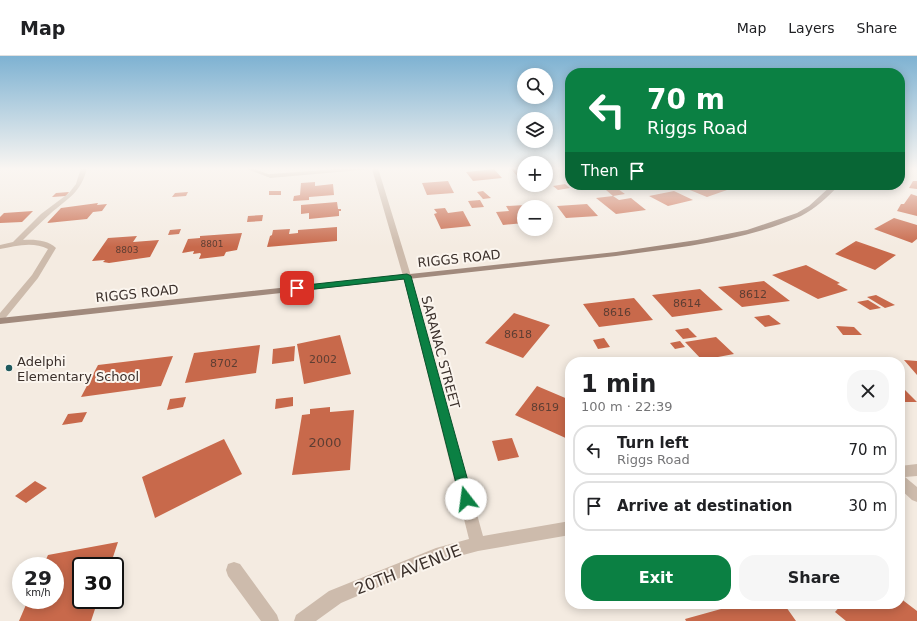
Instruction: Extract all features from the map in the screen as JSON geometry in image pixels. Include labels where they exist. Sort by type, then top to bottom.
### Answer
[{"type":"main road","name":"RIGGS ROAD","points":[[0,320],[616,254],[697,242],[749,232],[799,214],[811,207],[825,194]]},
{"type":"street","points":[[16,243],[50,211],[72,194]]},
{"type":"street","name":"SARANAC STREET","points":[[383,194],[407,276],[478,544]]},
{"type":"street","points":[[0,247],[16,243],[46,243],[52,248],[36,276],[0,320]]},
{"type":"street","points":[[905,471],[917,470]]},
{"type":"street","points":[[905,485],[917,496]]},
{"type":"street","name":"20TH AVENUE","points":[[302,621],[335,597],[436,555],[478,544],[565,529]]},
{"type":"street","points":[[234,570],[271,621]]},
{"type":"building","points":[[55,194],[67,194],[66,196],[52,197]]},
{"type":"building","points":[[174,194],[187,194],[186,196],[172,197]]},
{"type":"building","points":[[479,194],[487,194],[491,198],[483,199]]},
{"type":"building","points":[[657,194],[681,194],[693,200],[668,206],[649,196]]},
{"type":"building","points":[[701,194],[715,194],[707,197]]},
{"type":"building","points":[[911,194],[917,196],[917,216],[897,211],[901,204],[904,204]]},
{"type":"building","points":[[334,195],[309,197],[309,200],[293,201],[294,196]]},
{"type":"building","points":[[613,196],[619,200],[631,198],[646,210],[616,214],[596,198]]},
{"type":"building","points":[[480,200],[484,207],[472,208],[468,201]]},
{"type":"building","points":[[337,202],[338,209],[341,209],[341,211],[339,211],[339,216],[309,219],[309,213],[301,214],[301,205]]},
{"type":"building","points":[[98,203],[97,205],[107,204],[102,211],[93,212],[87,219],[47,223],[61,208]]},
{"type":"building","points":[[587,204],[598,216],[566,218],[557,206]]},
{"type":"building","points":[[517,205],[517,224],[503,225],[496,212],[509,211],[506,206]]},
{"type":"building","points":[[445,208],[448,213],[463,211],[471,226],[441,229],[434,214],[437,213],[434,209]]},
{"type":"building","points":[[33,211],[22,222],[0,223],[0,217],[4,213]]},
{"type":"building","points":[[263,215],[262,221],[247,222],[248,216]]},
{"type":"building","points":[[894,218],[917,225],[917,239],[912,243],[874,229]]},
{"type":"building","points":[[337,227],[337,241],[267,247],[273,230],[290,229],[289,234],[298,233],[298,230]]},
{"type":"building","points":[[181,229],[179,234],[168,235],[170,230]]},
{"type":"building","points":[[242,233],[237,250],[226,252],[224,256],[199,259],[200,253],[193,254],[194,251],[182,253],[188,239],[200,238],[200,236]]},
{"type":"building","points":[[137,236],[133,242],[159,240],[150,257],[109,263],[103,262],[105,260],[92,261],[108,238]]},
{"type":"building","points":[[856,241],[896,255],[875,270],[835,254]]},
{"type":"building","points":[[806,265],[840,283],[837,284],[848,290],[818,299],[772,275]]},
{"type":"building","points":[[764,281],[790,301],[742,307],[718,287]]},
{"type":"building","points":[[700,289],[723,310],[672,317],[652,295]]},
{"type":"building","points":[[876,295],[895,305],[885,308],[867,297]]},
{"type":"building","points":[[634,298],[653,320],[599,327],[583,304]]},
{"type":"building","points":[[868,300],[881,308],[870,310],[857,302]]},
{"type":"building","points":[[514,313],[550,325],[523,358],[485,343]]},
{"type":"building","points":[[769,315],[781,324],[765,327],[754,317]]},
{"type":"building","points":[[836,326],[854,327],[862,335],[843,335]]},
{"type":"building","points":[[688,328],[697,337],[683,339],[675,330]]},
{"type":"building","points":[[340,335],[351,374],[304,384],[297,344]]},
{"type":"building","points":[[716,337],[734,354],[718,357],[699,357],[685,342]]},
{"type":"building","points":[[604,338],[610,347],[598,349],[593,340]]},
{"type":"building","points":[[680,341],[685,347],[675,349],[670,343]]},
{"type":"building","points":[[260,345],[256,373],[185,383],[194,353]]},
{"type":"building","points":[[295,346],[294,361],[272,364],[273,349]]},
{"type":"building","points":[[173,356],[161,386],[81,397],[98,365]]},
{"type":"building","points":[[905,360],[917,361],[917,375],[905,361]]},
{"type":"building","points":[[537,386],[565,398],[565,438],[515,415]]},
{"type":"building","points":[[905,390],[917,402],[905,402]]},
{"type":"building","points":[[186,397],[183,407],[167,410],[170,399]]},
{"type":"building","points":[[293,397],[293,406],[275,409],[276,399]]},
{"type":"building","points":[[330,407],[330,412],[354,410],[350,470],[292,475],[302,415],[310,414],[310,409]]},
{"type":"building","points":[[87,412],[82,422],[62,425],[68,414]]},
{"type":"building","points":[[512,438],[519,457],[498,461],[492,441]]},
{"type":"building","points":[[224,439],[242,474],[155,518],[142,477]]},
{"type":"building","points":[[35,481],[47,488],[26,503],[15,496]]},
{"type":"building","points":[[118,542],[113,557],[72,557],[72,609],[95,609],[91,621],[19,621],[24,609],[64,609],[64,557],[47,557],[48,555]]},
{"type":"building","points":[[905,602],[917,611],[917,621],[846,621],[835,612],[838,609],[905,609]]},
{"type":"building","points":[[721,609],[788,609],[796,621],[686,621],[685,619]]},
{"type":"place","name":"Adelphi Elementary School","points":[[9,368]]},
{"type":"route","points":[[297,288],[407,276],[466,499]]}]
